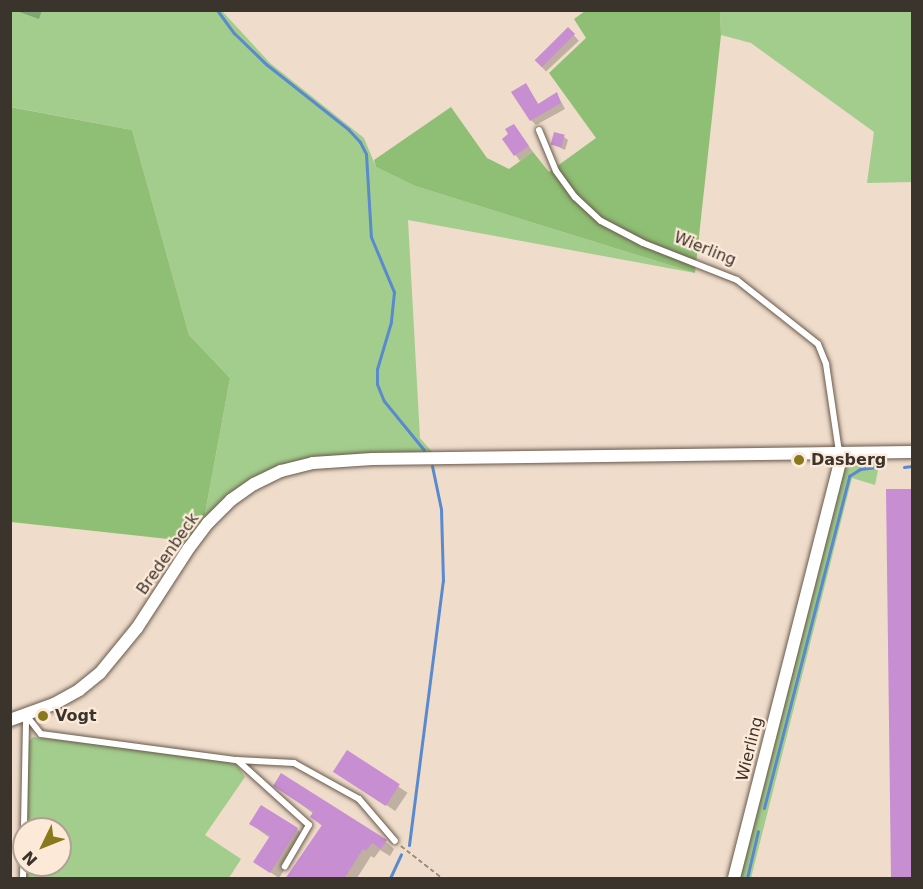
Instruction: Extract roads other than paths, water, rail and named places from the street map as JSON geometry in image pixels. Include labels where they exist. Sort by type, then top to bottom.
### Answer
[{"type":"street","points":[[839,452],[912,452]]},
{"type":"street","name":"Bredenbeck","points":[[10,720],[26,716],[79,690],[100,673],[137,628],[208,523],[231,500],[254,484],[281,471],[313,463],[436,458],[839,452]]},
{"type":"street","name":"Wierling","points":[[734,879],[839,465],[839,452]]},
{"type":"lane","name":"Wierling","points":[[539,130],[556,171],[575,197],[602,221],[643,243],[737,280],[818,344],[826,364],[839,452]]},
{"type":"lane","points":[[26,716],[41,734],[237,760],[294,763],[359,799],[395,841]]},
{"type":"lane","points":[[23,879],[26,716]]},
{"type":"lane","points":[[237,760],[309,825],[285,866]]},
{"type":"waterway","points":[[217,10],[234,33],[266,64],[348,129],[360,142],[366,154],[371,237],[394,292],[391,322],[377,369],[377,384],[384,401],[424,450]]},
{"type":"waterway","points":[[409,845],[443,581],[441,509],[432,466]]},
{"type":"waterway","points":[[904,467],[912,466]]},
{"type":"waterway","points":[[764,808],[849,476],[860,469],[877,467]]},
{"type":"waterway","points":[[747,878],[758,831]]},
{"type":"waterway","points":[[390,878],[401,854]]},
{"type":"place","name":"Dasberg","points":[[799,460]]},
{"type":"place","name":"Vogt","points":[[43,716]]}]
